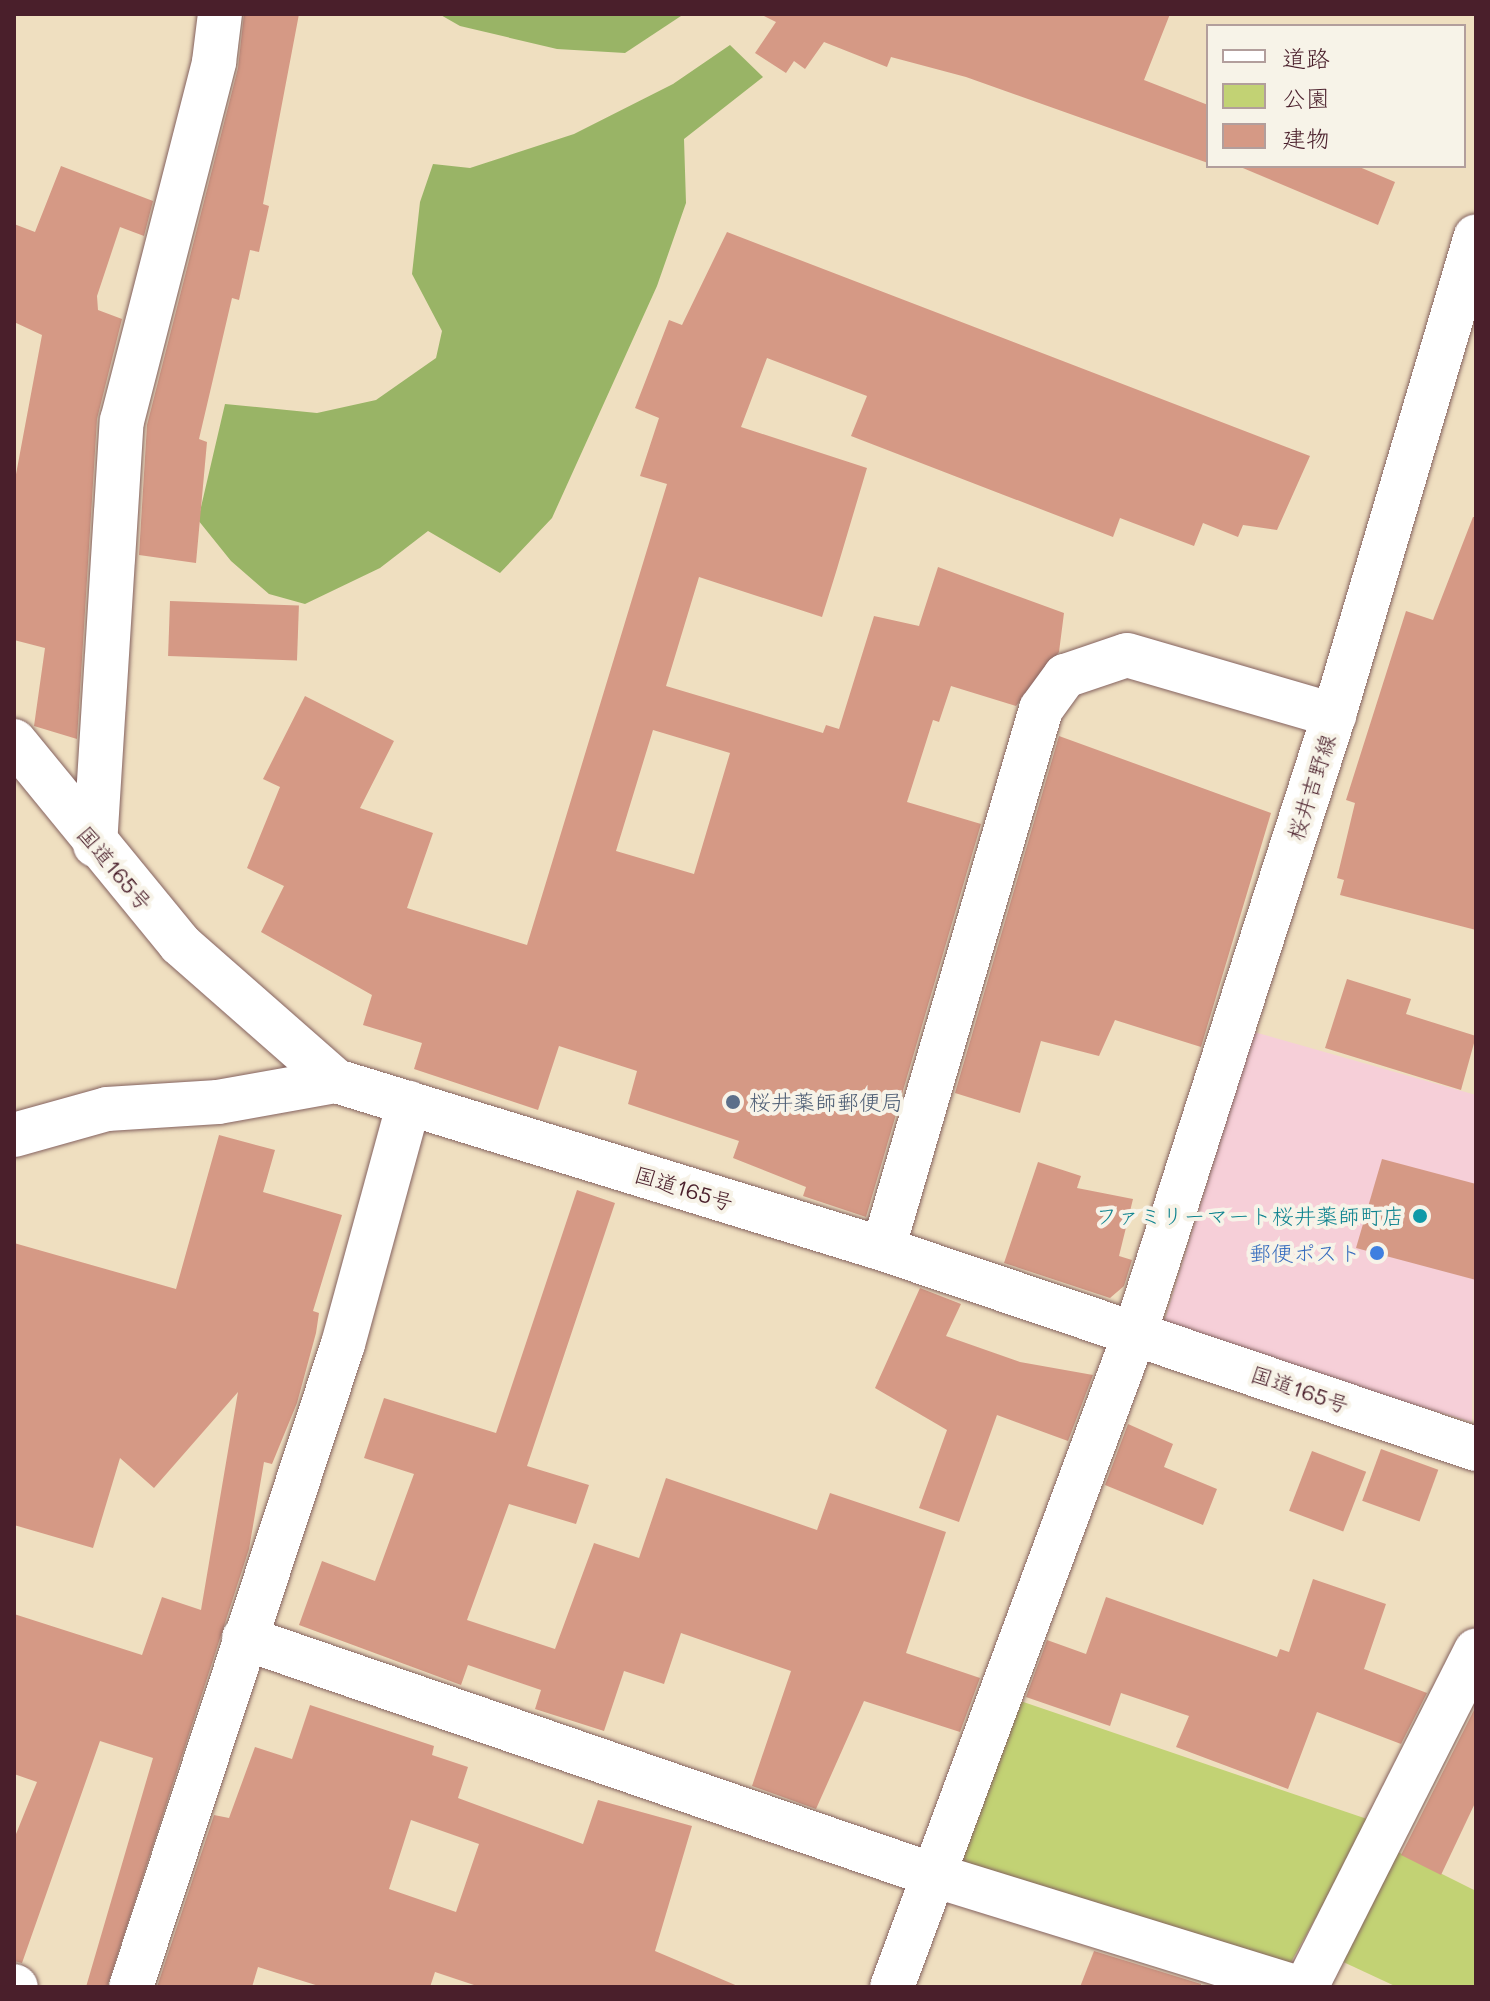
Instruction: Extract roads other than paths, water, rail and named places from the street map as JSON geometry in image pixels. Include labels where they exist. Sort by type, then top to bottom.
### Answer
[{"type":"main road","points":[[95,845],[122,421],[214,62],[220,14]]},
{"type":"main road","name":"桜井吉野線","points":[[892,1987],[930,1874],[1135,1333],[1334,715],[1476,237]]},
{"type":"main road","points":[[883,1249],[1041,709],[1065,676],[1127,655],[1334,715]]},
{"type":"main road","name":"国道165号","points":[[14,741],[95,845],[180,944],[336,1081],[883,1249],[1476,1449]]},
{"type":"main road","points":[[14,1135],[107,1109],[231,1101],[336,1081]]},
{"type":"main road","points":[[131,1987],[343,1344],[409,1103]]},
{"type":"main road","points":[[244,1638],[930,1874],[1296,1987]]},
{"type":"main road","points":[[1306,1987],[1476,1651]]},
{"type":"place","name":"桜井薬師郵便局","points":[[733,1102]]},
{"type":"place","name":"ファミリーマート桜井薬師町店","points":[[1420,1216]]},
{"type":"place","name":"郵便ポスト","points":[[1377,1253]]}]
